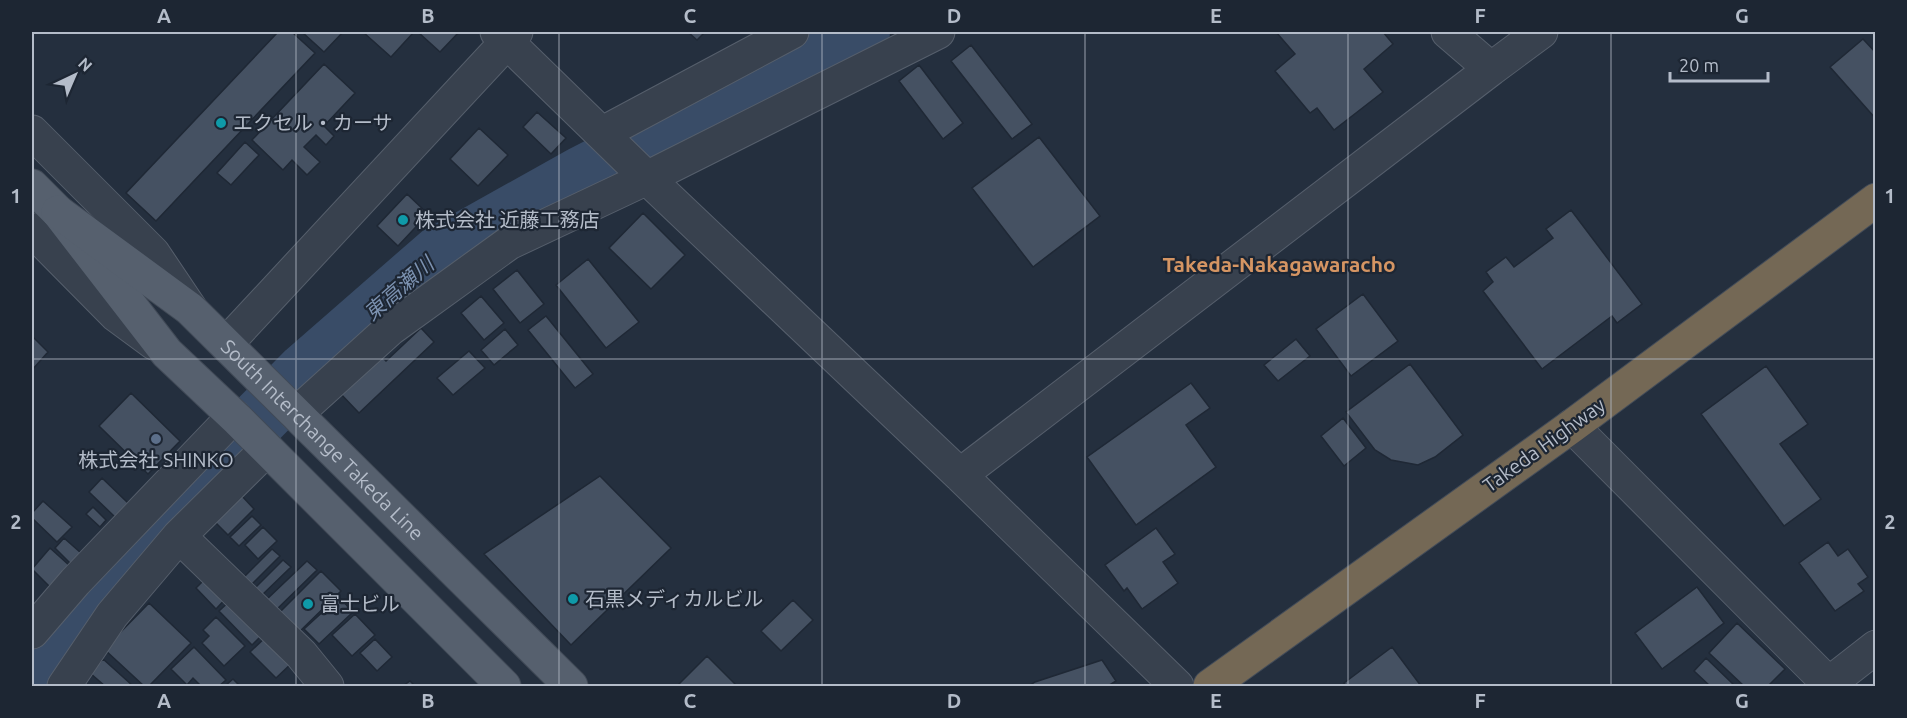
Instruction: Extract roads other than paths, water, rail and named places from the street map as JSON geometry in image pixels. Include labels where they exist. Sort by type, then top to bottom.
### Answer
[{"type":"highway","name":"Takeda Highway","points":[[1210,687],[1572,426],[1875,200]]},
{"type":"main road","name":"South Interchange Takeda Line","points":[[32,186],[58,212],[167,353],[249,431],[504,687]]},
{"type":"main road","name":"South Interchange Takeda Line","points":[[58,212],[190,309],[571,687]]},
{"type":"street","points":[[605,135],[792,32]]},
{"type":"street","points":[[295,412],[390,329],[509,243],[938,32]]},
{"type":"street","points":[[1449,32],[1491,69]]},
{"type":"street","points":[[960,475],[1541,32]]},
{"type":"street","points":[[226,344],[506,35],[644,175],[960,475],[1177,687]]},
{"type":"street","points":[[32,132],[153,253],[190,309]]},
{"type":"street","points":[[32,230],[116,315],[167,353]]},
{"type":"street","points":[[1572,426],[1828,686],[1875,647]]},
{"type":"street","points":[[32,632],[93,598],[179,536],[249,431]]},
{"type":"street","points":[[64,687],[93,598],[249,431]]},
{"type":"street","points":[[179,536],[301,654],[327,687]]},
{"type":"waterway","name":"東高瀬川","points":[[32,670],[113,572],[219,459],[306,371],[439,255],[582,175],[861,32]]},
{"type":"place","name":"エクセル・カーサ","points":[[221,123]]},
{"type":"place","name":"株式会社 近藤工務店","points":[[403,220]]},
{"type":"place","name":"株式会社 SHINKO","points":[[156,439]]},
{"type":"place","name":"石黒メディカルビル","points":[[573,599]]},
{"type":"place","name":"富士ビル","points":[[308,604]]},
{"type":"district","name":"Takeda-Nakagawaracho","points":[[1279,265]]}]
